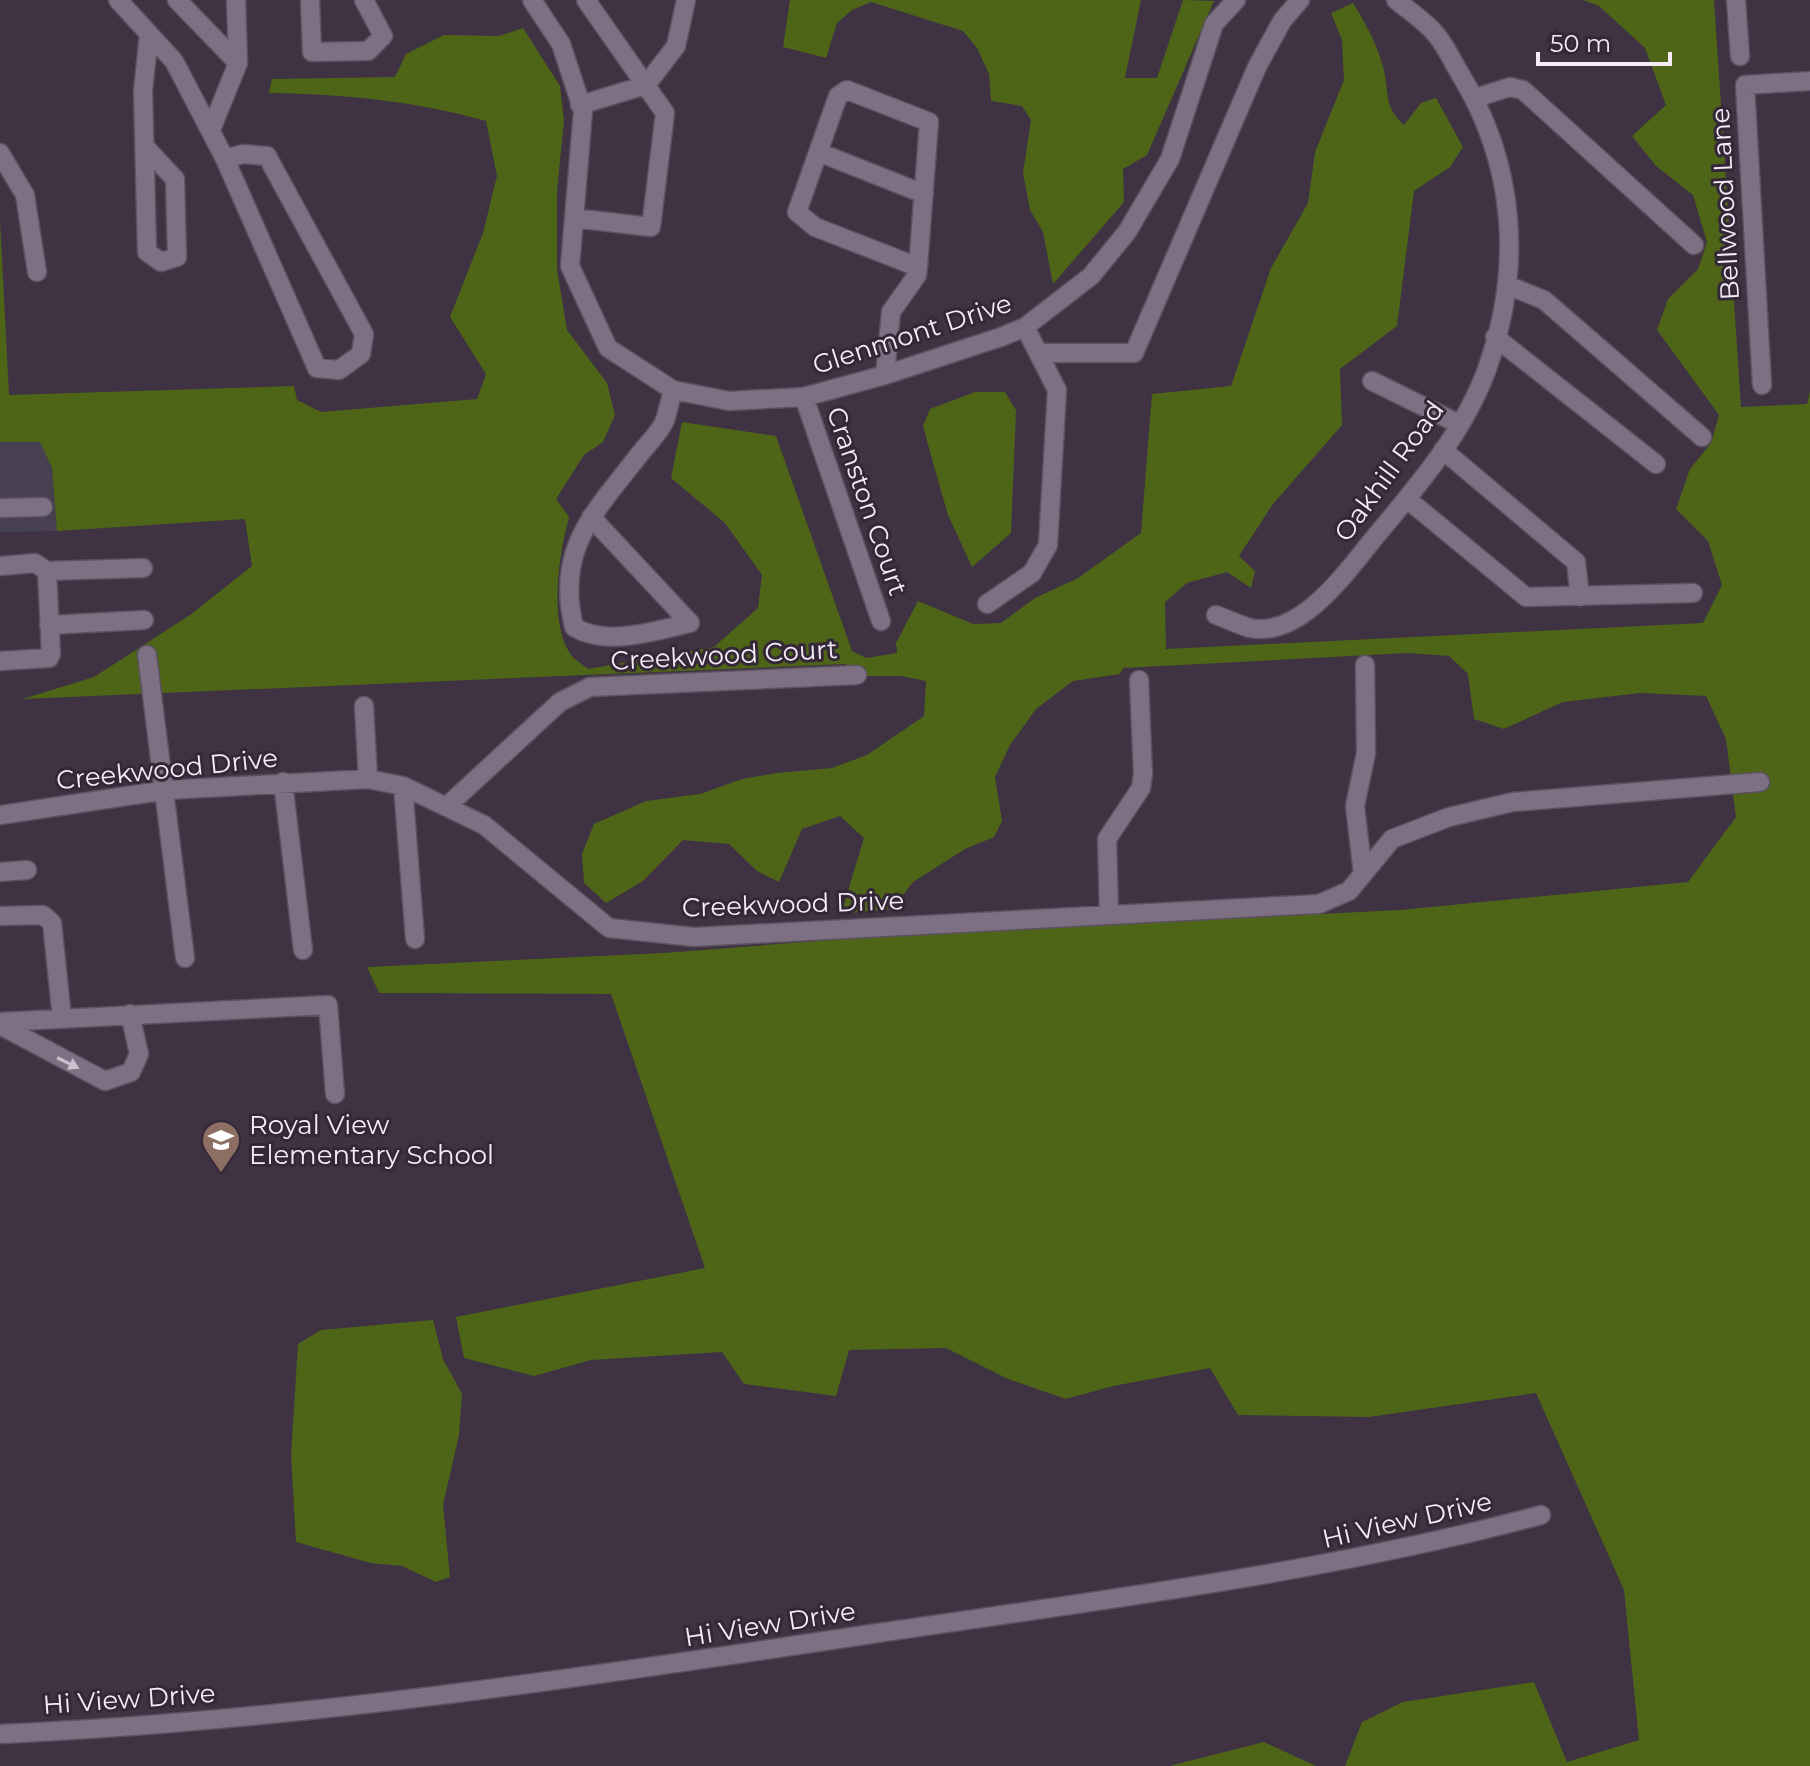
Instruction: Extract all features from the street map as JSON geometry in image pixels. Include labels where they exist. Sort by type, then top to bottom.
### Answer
[{"type":"street","points":[[118,0],[174,61],[212,127],[225,159],[317,368],[339,370],[361,354],[364,334],[267,156],[243,154],[225,159]]},
{"type":"street","points":[[177,0],[238,63]]},
{"type":"street","points":[[212,127],[238,63],[236,0]]},
{"type":"street","points":[[310,0],[312,52],[368,51],[383,36],[364,0]]},
{"type":"street","name":"Glenmont Drive","points":[[532,0],[561,44],[583,111],[570,266],[608,348],[673,390],[729,401],[804,397],[885,375],[1025,327],[1091,276],[1127,232],[1170,159],[1214,24],[1236,0]]},
{"type":"street","points":[[574,218],[651,227],[665,113],[586,0]]},
{"type":"street","points":[[580,105],[646,85],[676,46],[686,0]]},
{"type":"street","points":[[1038,353],[1134,353],[1257,67],[1282,21],[1300,0]]},
{"type":"street","name":"Oakhill Road","points":[[1216,615],[1252,628],[1277,627],[1310,611],[1407,499],[1443,450],[1486,370],[1507,285],[1510,238],[1502,164],[1475,98],[1434,32],[1396,0]]},
{"type":"street","points":[[1736,0],[1740,56]]},
{"type":"street","points":[[146,148],[175,179],[177,257],[161,262],[147,252],[143,91],[149,34]]},
{"type":"street","name":"Bellwood Lane","points":[[1762,385],[1745,85],[1810,81]]},
{"type":"street","points":[[1475,98],[1510,87],[1523,90],[1694,245]]},
{"type":"street","points":[[885,375],[891,312],[917,275],[918,267],[924,194],[929,122],[847,90],[838,96],[797,212],[815,227],[918,267]]},
{"type":"street","points":[[818,152],[924,194]]},
{"type":"street","points":[[0,153],[25,195],[37,272]]},
{"type":"street","points":[[1507,285],[1544,300],[1702,437]]},
{"type":"street","points":[[987,604],[1032,573],[1048,545],[1057,390],[1025,327]]},
{"type":"street","points":[[1495,337],[1656,464]]},
{"type":"street","points":[[1372,381],[1459,424]]},
{"type":"street","points":[[591,517],[690,623],[642,634],[588,636],[574,627],[569,606],[569,569],[577,540],[591,517],[664,423],[673,390]]},
{"type":"street","name":"Cranston Court","points":[[804,397],[881,621]]},
{"type":"street","points":[[1443,450],[1576,562],[1580,597]]},
{"type":"street","points":[[1407,499],[1526,597],[1693,593]]},
{"type":"street","points":[[0,508],[43,507]]},
{"type":"street","points":[[0,566],[35,563],[47,571],[143,568]]},
{"type":"street","points":[[0,661],[49,658],[47,571]]},
{"type":"street","points":[[49,625],[144,620]]},
{"type":"street","points":[[147,655],[167,790],[185,958]]},
{"type":"street","points":[[1363,874],[1355,806],[1366,753],[1365,665]]},
{"type":"street","name":"Creekwood Court","points":[[446,807],[560,702],[590,687],[857,675]]},
{"type":"street","points":[[1109,915],[1107,839],[1141,788],[1143,774],[1139,680]]},
{"type":"street","points":[[364,706],[368,779]]},
{"type":"street","name":"Creekwood Drive","points":[[0,815],[167,790],[368,779],[403,786],[484,825],[609,928],[694,937],[1319,904],[1349,891],[1392,839],[1449,817],[1513,802],[1760,782]]},
{"type":"street","points":[[283,782],[303,950]]},
{"type":"street","points":[[403,786],[415,939]]},
{"type":"street","points":[[0,872],[27,870]]},
{"type":"street","points":[[0,916],[43,915],[52,923],[62,1018]]},
{"type":"street","points":[[0,1023],[328,1005],[335,1094]]},
{"type":"street","points":[[0,1023],[105,1081],[131,1072],[139,1054],[130,1014]]},
{"type":"street","name":"Hi View Drive","points":[[0,1734],[142,1727],[643,1670],[1291,1572],[1541,1515]]},
{"type":"shaded area","points":[[40,441],[52,468],[57,531],[0,532],[0,442]]},
{"type":"green space","points":[[790,0],[1141,0],[1125,78],[1157,78],[1183,0],[1214,1],[1147,155],[1123,169],[1124,202],[1053,284],[1043,232],[1030,210],[1023,173],[1031,120],[1022,106],[991,101],[989,74],[977,48],[963,31],[871,2],[852,10],[837,23],[826,58],[783,47]]},
{"type":"green space","points":[[1583,0],[1714,0],[1741,407],[1807,404],[1810,391],[1810,1766],[1345,1766],[1362,1722],[1403,1702],[1534,1682],[1567,1762],[1639,1740],[1624,1590],[1536,1393],[1369,1417],[1238,1415],[1210,1368],[1113,1386],[1066,1399],[1008,1379],[946,1348],[849,1350],[836,1396],[744,1384],[722,1352],[591,1360],[534,1376],[464,1358],[456,1317],[705,1268],[611,994],[379,993],[367,967],[664,953],[882,936],[1400,910],[1688,882],[1736,817],[1726,739],[1706,696],[1640,693],[1563,702],[1504,729],[1474,719],[1468,674],[1449,656],[1408,653],[1123,668],[1120,674],[1073,681],[1036,709],[1010,745],[995,777],[1002,821],[994,837],[965,849],[913,882],[892,909],[841,914],[864,838],[840,816],[802,829],[779,882],[757,871],[729,844],[683,840],[643,881],[606,903],[584,883],[582,854],[594,824],[646,801],[700,794],[742,779],[832,768],[867,755],[924,716],[926,681],[901,676],[867,676],[845,664],[23,699],[94,677],[190,615],[252,566],[245,519],[57,531],[52,468],[40,442],[0,442],[0,220],[9,395],[294,386],[297,400],[321,412],[477,399],[486,374],[450,317],[483,233],[497,176],[486,121],[379,100],[269,93],[272,79],[395,77],[406,54],[444,35],[499,36],[523,28],[560,86],[564,121],[557,191],[557,270],[567,330],[607,383],[615,415],[603,442],[584,455],[556,499],[569,517],[559,567],[558,604],[559,622],[569,652],[588,669],[714,647],[758,608],[762,575],[725,523],[671,478],[682,422],[776,436],[852,651],[866,658],[897,653],[896,643],[918,601],[973,624],[1001,623],[1035,598],[1078,578],[1141,533],[1152,394],[1231,386],[1271,268],[1308,203],[1315,152],[1344,80],[1342,40],[1331,13],[1353,3],[1378,50],[1390,105],[1397,118],[1404,125],[1421,103],[1436,98],[1463,147],[1450,167],[1414,191],[1397,326],[1340,369],[1342,425],[1273,504],[1239,556],[1255,571],[1251,588],[1227,572],[1187,583],[1165,602],[1166,649],[1703,623],[1722,585],[1708,541],[1676,509],[1690,469],[1711,443],[1719,415],[1657,330],[1668,299],[1698,269],[1707,242],[1693,195],[1656,166],[1632,136],[1666,105],[1645,48],[1599,6]]},
{"type":"green space","points":[[975,392],[1005,392],[1016,410],[1011,533],[972,567],[948,515],[923,426],[930,409]]},
{"type":"green space","points":[[433,1320],[443,1359],[462,1394],[459,1435],[443,1505],[450,1577],[436,1582],[402,1566],[371,1563],[296,1542],[291,1455],[298,1344],[321,1330]]},
{"type":"green space","points":[[1264,1742],[1316,1766],[1171,1766],[1173,1765]]},
{"type":"place","name":"Royal View Elementary School","points":[[221,1174]]}]
